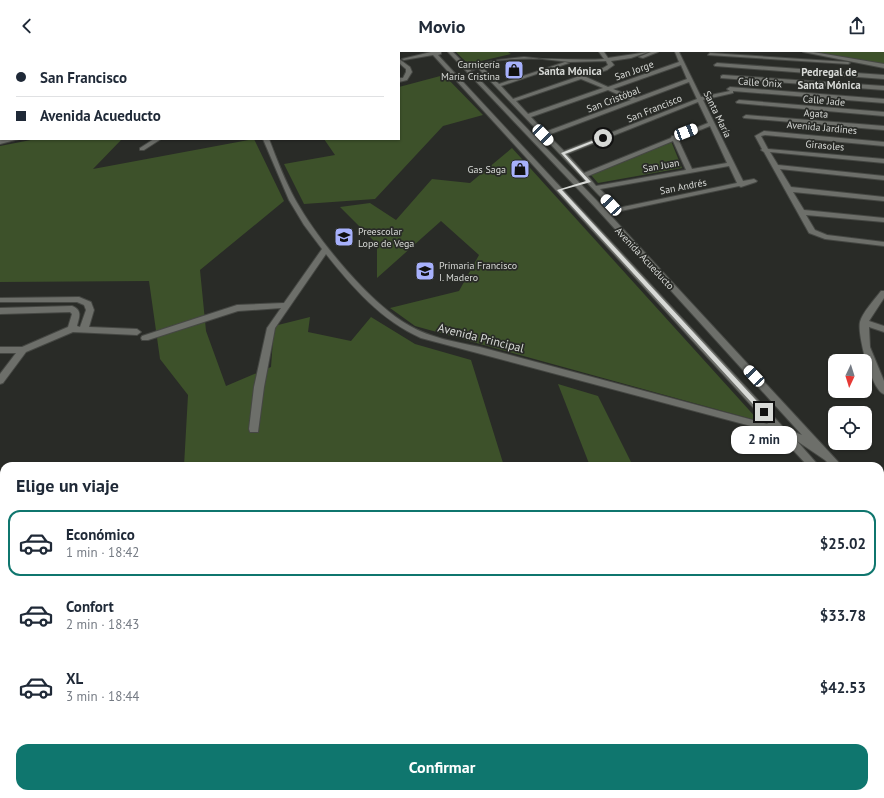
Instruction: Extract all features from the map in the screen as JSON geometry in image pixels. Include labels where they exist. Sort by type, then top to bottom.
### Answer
[{"type":"street","points":[[401,59],[447,52]]},
{"type":"street","name":"Avenida Acueducto","points":[[450,52],[468,70],[746,394],[810,462]]},
{"type":"street","points":[[601,52],[610,63]]},
{"type":"street","points":[[460,82],[463,75],[468,70],[492,60],[525,55],[571,61],[610,63],[646,52]]},
{"type":"street","points":[[525,55],[567,63],[610,63],[656,52]]},
{"type":"street","name":"Santa María","points":[[677,52],[741,185]]},
{"type":"street","points":[[805,52],[847,62],[884,127]]},
{"type":"street","name":"Avenida Acueducto","points":[[434,53],[460,82],[568,187],[833,462]]},
{"type":"street","points":[[710,53],[847,62],[884,66]]},
{"type":"street","points":[[710,53],[750,124]]},
{"type":"street","points":[[525,55],[537,64]]},
{"type":"street","points":[[401,59],[439,60]]},
{"type":"street","points":[[400,80],[408,74],[408,68],[401,59]]},
{"type":"street","points":[[497,86],[567,63]]},
{"type":"street","points":[[511,101],[605,69],[610,63]]},
{"type":"street","name":"San Jorge","points":[[526,117],[681,63]]},
{"type":"street","points":[[446,67],[462,64]]},
{"type":"street","points":[[478,65],[594,188]]},
{"type":"street","points":[[717,65],[884,77]]},
{"type":"street","points":[[543,66],[548,69]]},
{"type":"street","points":[[446,67],[468,70]]},
{"type":"street","points":[[400,68],[408,68]]},
{"type":"street","points":[[581,77],[635,100]]},
{"type":"street","points":[[723,77],[884,88]]},
{"type":"street","name":"San Cristóbal","points":[[543,135],[690,80]]},
{"type":"street","name":"San Francisco","points":[[562,154],[714,94],[730,90]]},
{"type":"street","name":"Calle Ónix","points":[[730,90],[884,101]]},
{"type":"street","name":"Calle Jade","points":[[741,107],[884,114]]},
{"type":"street","name":"Agata","points":[[746,117],[884,127]]},
{"type":"street","points":[[583,176],[712,123]]},
{"type":"street","name":"Avenida Jardines","points":[[764,150],[758,138],[759,134],[884,144]]},
{"type":"street","points":[[674,138],[689,170]]},
{"type":"street","points":[[0,142],[11,140]]},
{"type":"street","points":[[142,149],[156,140]]},
{"type":"street","name":"Avenida Principal","points":[[266,140],[292,200],[338,266],[392,319],[408,329],[426,336],[782,431],[798,437],[828,457]]},
{"type":"street","points":[[764,150],[812,231],[820,236],[884,244]]},
{"type":"street","name":"Girasoles","points":[[764,150],[884,161]]},
{"type":"street","name":"San Juan","points":[[594,188],[689,170],[730,164]]},
{"type":"street","points":[[775,167],[884,178]]},
{"type":"street","name":"San Andrés","points":[[594,188],[616,210],[741,185],[754,181]]},
{"type":"street","points":[[568,187],[588,182]]},
{"type":"street","points":[[787,189],[884,199]]},
{"type":"street","points":[[801,212],[884,220]]},
{"type":"street","points":[[254,429],[259,387],[271,328],[326,249]]},
{"type":"street","points":[[884,293],[864,322],[866,347],[871,364],[884,391]]},
{"type":"street","points":[[0,300],[78,300],[88,304],[90,310],[84,328]]},
{"type":"street","points":[[145,338],[237,308],[287,305]]},
{"type":"street","points":[[0,311],[64,309],[75,311],[76,314]]},
{"type":"street","points":[[76,314],[90,310]]},
{"type":"street","points":[[72,329],[76,314]]},
{"type":"street","points":[[864,322],[884,329]]},
{"type":"street","points":[[0,350],[22,350],[72,329],[84,328],[137,332]]},
{"type":"street","points":[[0,381],[22,350]]},
{"type":"green space","points":[[456,52],[508,52],[511,54],[468,64]]},
{"type":"green space","points":[[812,52],[884,52],[884,64]]},
{"type":"green space","points":[[444,75],[483,115],[443,126],[375,199],[304,204],[284,164],[335,155],[325,140],[400,140],[400,87]]},
{"type":"green space","points":[[31,140],[121,140],[93,169],[254,140],[284,201],[200,270],[206,331],[226,386],[271,367],[274,326],[310,317],[308,332],[351,341],[371,317],[415,344],[471,360],[503,462],[184,462],[188,395],[160,359],[149,281],[0,282],[0,146]]},
{"type":"green space","points":[[671,141],[682,168],[598,183],[591,175]]},
{"type":"green space","points":[[512,148],[759,421],[415,326],[390,308],[459,291],[479,255],[441,221],[377,278],[377,244],[340,207],[370,203],[396,220],[432,179],[470,183]]},
{"type":"green space","points":[[558,384],[598,396],[631,462],[588,462]]},
{"type":"place","name":"Carnicería María Cristina","points":[[514,70]]},
{"type":"place","name":"Gas Saga","points":[[520,169]]},
{"type":"place","name":"Preescolar Lope de Vega","points":[[344,237]]},
{"type":"place","name":"Primaria Francisco I. Madero","points":[[425,271]]},
{"type":"district","name":"Santa Mónica","points":[[570,71]]},
{"type":"district","name":"Pedregal de Santa Mónica","points":[[829,78]]},
{"type":"route","points":[[603,138],[562,154],[588,182],[560,190],[764,412]]}]
